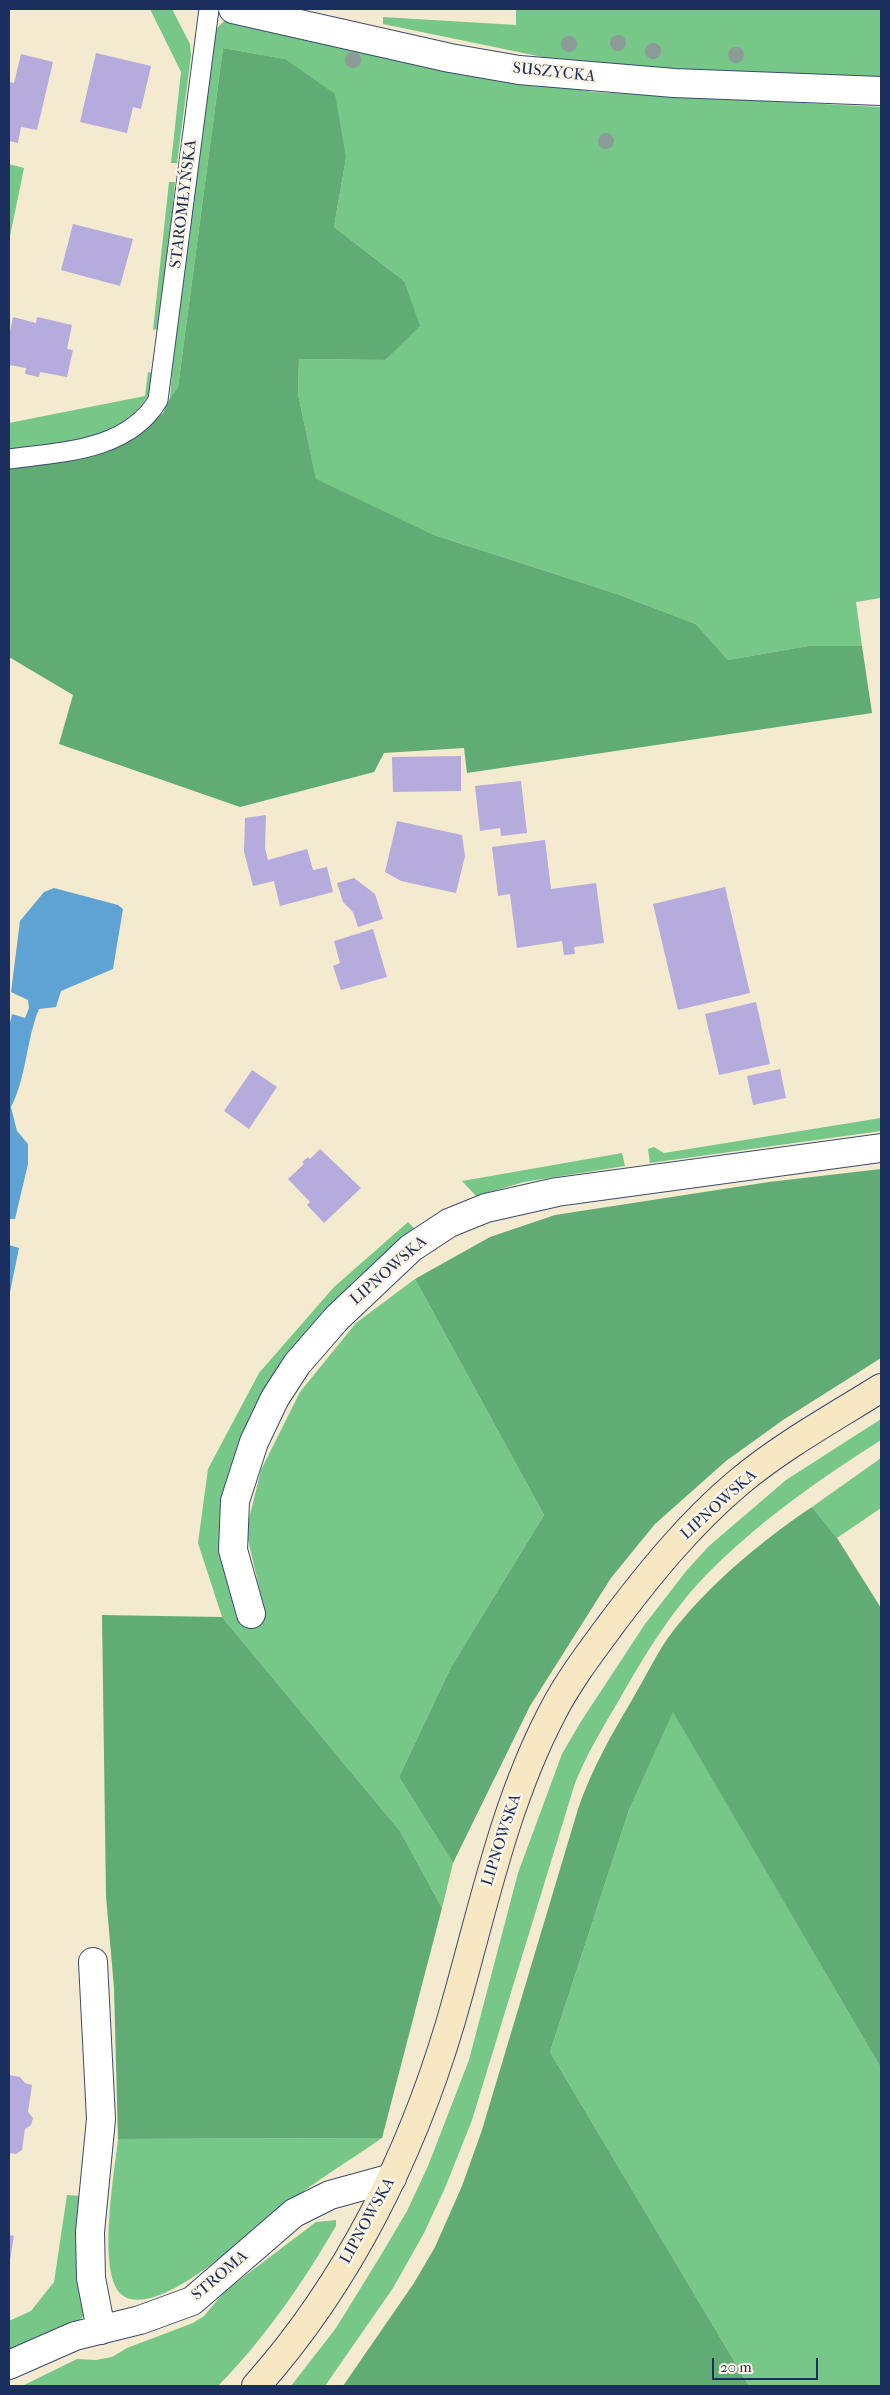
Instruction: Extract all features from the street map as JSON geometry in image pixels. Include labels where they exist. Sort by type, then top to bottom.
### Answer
[{"type":"main road","name":"LIPNOWSKA","points":[[256,2386],[297,2337],[324,2298],[376,2211],[392,2178],[420,2110],[450,2025],[488,1880],[514,1800],[553,1712],[575,1675],[635,1592],[666,1554],[710,1509],[741,1481],[778,1454],[881,1388]]},
{"type":"street","name":"SUSZYCKA","points":[[233,9],[450,58],[520,70],[674,83],[881,91]]},
{"type":"street","name":"LIPNOWSKA","points":[[251,1614],[233,1550],[235,1501],[254,1442],[275,1398],[297,1364],[337,1318],[411,1248],[449,1223],[486,1208],[557,1192],[881,1148]]},
{"type":"street","points":[[93,1962],[101,2119],[90,2232],[91,2269],[101,2330]]},
{"type":"street","name":"STROMA","points":[[9,2365],[74,2336],[140,2320],[192,2301],[294,2213],[330,2195],[392,2178]]},
{"type":"lane","name":"STAROMŁYŃSKA","points":[[9,459],[83,449],[110,440],[128,430],[152,411],[158,400],[209,9]]},
{"type":"green space","points":[[150,9],[172,9],[190,44],[191,56],[177,163],[171,163],[181,72]]},
{"type":"green space","points":[[516,9],[881,9],[881,81],[557,60],[383,24],[383,17],[516,25]]},
{"type":"green space","points":[[224,21],[516,80],[593,92],[881,107],[881,598],[856,602],[862,646],[808,646],[728,660],[696,624],[617,594],[434,535],[316,480],[298,394],[299,359],[385,360],[404,281],[334,227],[346,158],[285,59],[223,48],[178,387],[170,398],[178,298],[212,33]]},
{"type":"green space","points":[[223,48],[285,59],[335,94],[346,158],[334,227],[404,281],[420,326],[385,360],[299,359],[298,394],[316,479],[434,535],[617,594],[696,624],[728,660],[808,646],[862,646],[872,713],[467,773],[464,748],[384,753],[374,772],[240,807],[59,744],[73,695],[9,657],[9,466],[129,438],[163,413],[178,387]]},
{"type":"green space","points":[[9,164],[24,168],[9,241]]},
{"type":"green space","points":[[169,182],[175,182],[161,328],[153,330]]},
{"type":"green space","points":[[148,372],[157,374],[148,396],[134,413],[117,425],[76,441],[9,451],[9,423],[145,396]]},
{"type":"green space","points":[[881,1118],[881,1131],[650,1163],[648,1149],[654,1147],[664,1153]]},
{"type":"green space","points":[[622,1153],[625,1166],[524,1182],[476,1196],[462,1181]]},
{"type":"green space","points":[[881,1169],[881,1358],[783,1420],[726,1461],[655,1524],[611,1578],[530,1706],[453,1863],[399,1777],[451,1667],[544,1515],[415,1279],[490,1237],[555,1215],[769,1182]]},
{"type":"green space","points":[[408,1222],[414,1228],[354,1281],[313,1327],[261,1402],[236,1452],[222,1505],[238,1613],[264,1608],[246,1531],[261,1470],[300,1392],[356,1323],[415,1279],[544,1515],[451,1667],[399,1777],[453,1863],[442,1908],[400,1831],[222,1617],[198,1543],[208,1469],[259,1373],[334,1287]]},
{"type":"green space","points":[[881,1419],[881,1440],[837,1469],[752,1532],[713,1568],[673,1614],[640,1665],[596,1741],[575,1783],[472,2120],[445,2188],[424,2233],[393,2288],[325,2386],[291,2386],[336,2328],[407,2211],[428,2166],[469,2060],[518,1873],[562,1754],[580,1723],[645,1624],[687,1570],[709,1546],[786,1480]]},
{"type":"green space","points":[[881,1458],[881,1508],[837,1538],[812,1507]]},
{"type":"green space","points":[[812,1507],[837,1538],[881,1608],[881,2068],[673,1712],[629,1810],[550,2052],[749,2386],[343,2386],[414,2283],[435,2247],[462,2186],[482,2130],[578,1809],[595,1767],[609,1740],[662,1648],[688,1613],[720,1579],[755,1549]]},
{"type":"green space","points":[[102,1615],[222,1617],[400,1831],[442,1908],[382,2138],[118,2139],[114,1988],[106,1896]]},
{"type":"green space","points":[[673,1711],[881,2068],[881,2386],[749,2386],[550,2052],[629,1810]]},
{"type":"green space","points":[[382,2138],[297,2196],[230,2250],[182,2284],[159,2295],[138,2300],[122,2295],[114,2284],[110,2266],[109,2221],[118,2139]]},
{"type":"green space","points":[[67,2195],[82,2196],[87,2309],[84,2316],[77,2322],[9,2351],[9,2321],[31,2311],[54,2282]]},
{"type":"green space","points":[[336,2220],[336,2226],[323,2248],[282,2310],[218,2386],[22,2386],[77,2359],[96,2360],[112,2357],[127,2348],[193,2323],[204,2316],[225,2291],[316,2222]]},
{"type":"water","points":[[54,888],[118,905],[123,909],[113,969],[61,991],[56,1007],[39,1009],[31,1033],[20,1083],[11,1107],[17,1131],[28,1144],[28,1164],[15,1219],[9,1219],[9,1027],[12,1014],[25,1018],[29,1008],[28,1000],[11,992],[20,921],[44,892]]},
{"type":"water","points":[[9,1245],[19,1248],[9,1297]]},
{"type":"building","points":[[96,53],[151,66],[141,109],[133,107],[127,133],[80,122]]},
{"type":"building","points":[[21,54],[53,62],[37,130],[21,127],[18,143],[9,141],[9,82],[14,83]]},
{"type":"building","points":[[73,224],[133,239],[120,286],[61,270]]},
{"type":"building","points":[[13,317],[36,323],[37,317],[72,325],[67,349],[73,350],[67,377],[40,372],[39,377],[25,374],[26,368],[9,365],[9,336]]},
{"type":"building","points":[[461,756],[461,791],[393,792],[392,757]]},
{"type":"building","points":[[521,781],[527,833],[501,836],[500,828],[480,831],[475,786]]},
{"type":"building","points":[[266,815],[265,848],[268,860],[307,849],[313,870],[327,867],[333,892],[280,906],[274,881],[253,886],[244,852],[245,818]]},
{"type":"building","points":[[397,821],[462,835],[465,856],[456,893],[401,881],[385,872]]},
{"type":"building","points":[[545,840],[551,889],[596,883],[604,943],[574,947],[575,954],[564,955],[562,941],[517,948],[510,894],[498,896],[492,847]]},
{"type":"building","points":[[354,878],[375,894],[383,919],[358,927],[353,912],[343,902],[337,883]]},
{"type":"building","points":[[725,887],[750,993],[678,1010],[653,904]]},
{"type":"building","points":[[373,929],[387,977],[341,990],[333,966],[340,963],[334,941]]},
{"type":"building","points":[[756,1002],[770,1064],[719,1075],[705,1014]]},
{"type":"building","points":[[780,1069],[786,1098],[753,1105],[747,1076]]},
{"type":"building","points":[[252,1070],[277,1087],[249,1129],[224,1111]]},
{"type":"building","points":[[320,1149],[361,1188],[324,1223],[307,1205],[310,1202],[288,1179],[304,1164],[302,1162],[308,1157],[310,1159]]},
{"type":"building","points":[[9,2075],[20,2077],[25,2083],[32,2085],[28,2112],[33,2118],[31,2125],[25,2129],[22,2150],[16,2154],[9,2153]]},
{"type":"building","points":[[9,2235],[14,2236],[10,2260],[9,2259]]}]
